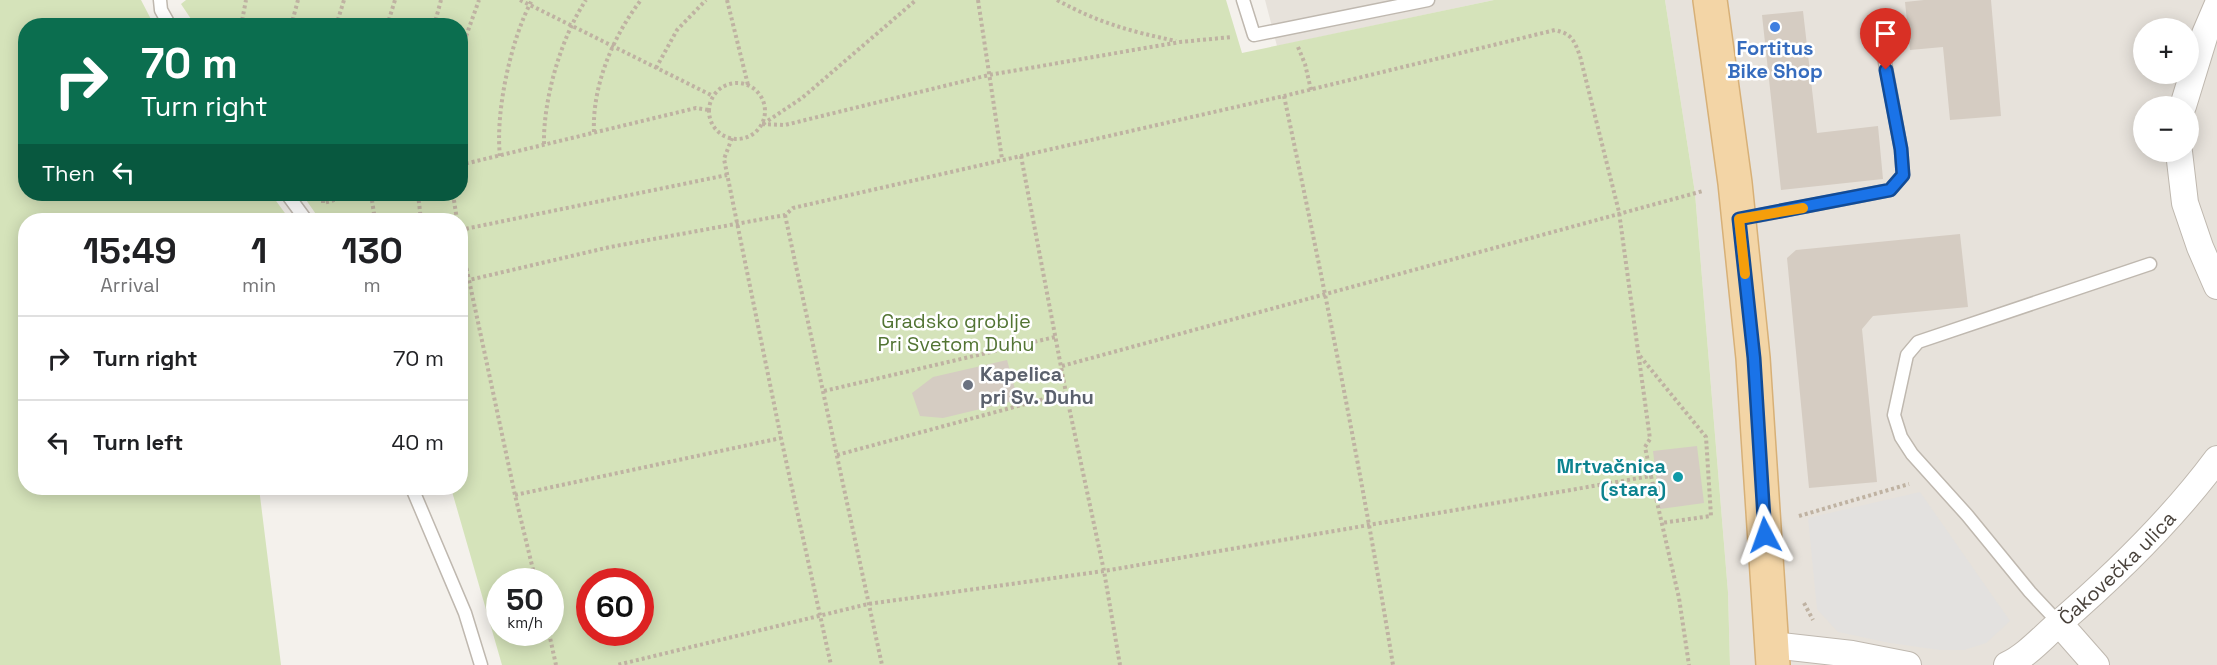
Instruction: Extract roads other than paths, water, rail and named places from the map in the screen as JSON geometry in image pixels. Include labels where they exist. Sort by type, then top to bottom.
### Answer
[{"type":"main road","points":[[1710,0],[1739,219],[1754,358],[1773,655]]},
{"type":"street","points":[[2186,96],[2205,34],[2217,6]]},
{"type":"street","points":[[2180,162],[2185,203],[2200,247],[2217,286]]},
{"type":"street","name":"Čakovečka ulica","points":[[2007,665],[2025,653],[2059,623],[2165,522],[2217,459]]},
{"type":"street","points":[[2059,623],[2096,665]]},
{"type":"street","points":[[1773,655],[1852,654],[1908,665]]},
{"type":"lane","points":[[160,0],[161,10],[166,18]]},
{"type":"lane","points":[[1244,0],[1254,35],[1428,0]]},
{"type":"lane","points":[[1739,219],[1890,190],[1903,175],[1901,149],[1879,30]]},
{"type":"lane","points":[[2059,623],[1912,454],[1901,437],[1894,415],[1907,355],[1918,342],[2150,264]]},
{"type":"lane","points":[[415,495],[465,613],[481,665]]},
{"type":"place","name":"Fortitus Bike Shop","points":[[1775,27]]},
{"type":"place","name":"Kapelica pri Sv. Duhu","points":[[968,385]]},
{"type":"place","name":"Mrtvačnica (stara)","points":[[1678,477]]},
{"type":"park label","name":"Gradsko groblje Pri Svetom Duhu","points":[[956,332]]}]
